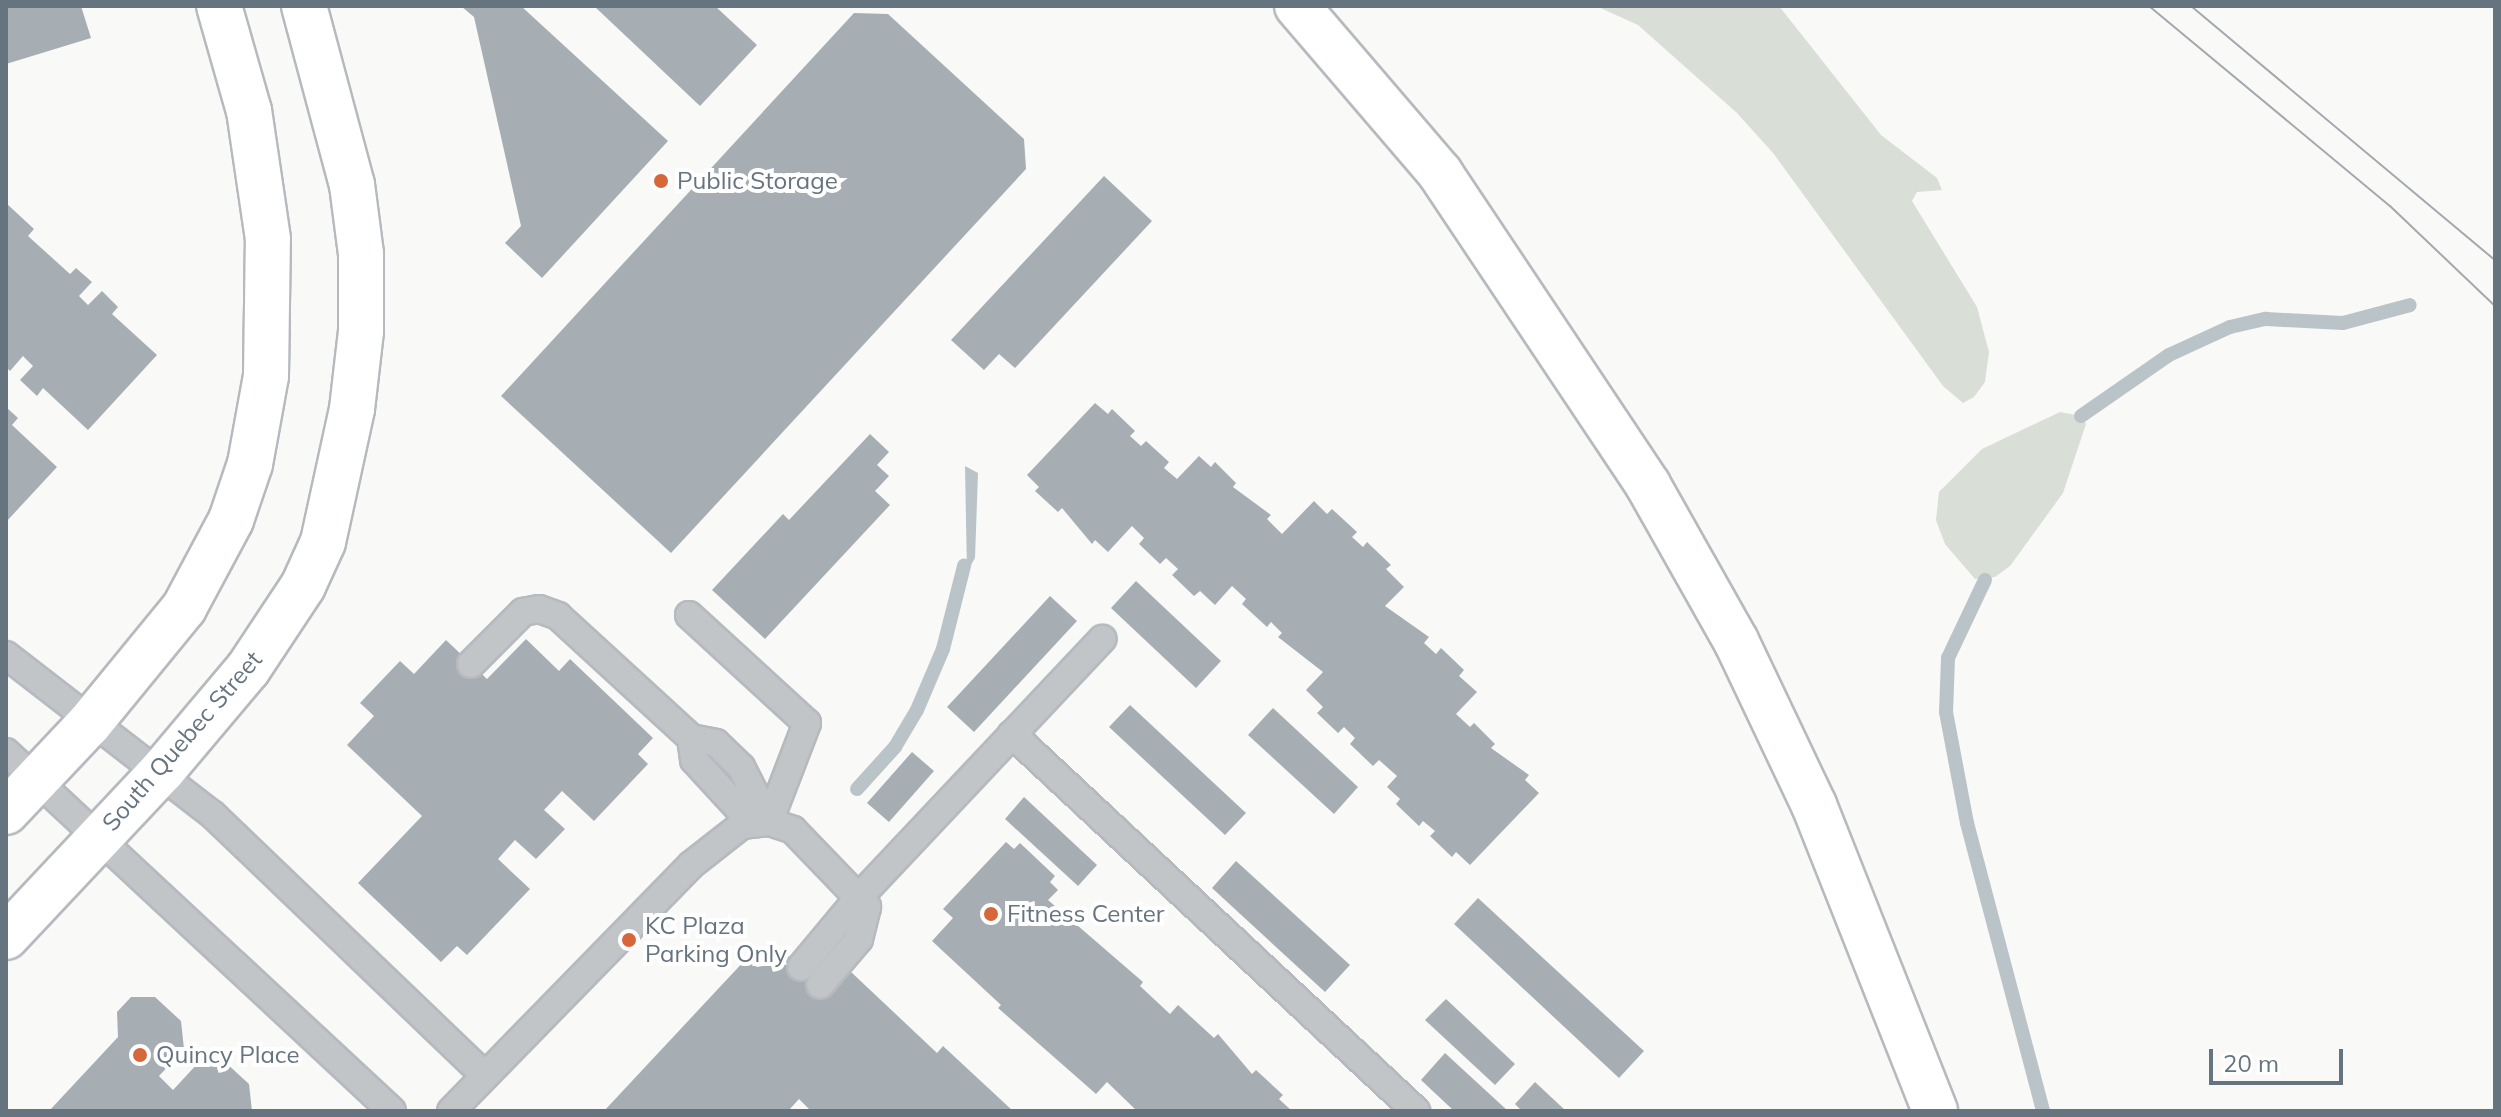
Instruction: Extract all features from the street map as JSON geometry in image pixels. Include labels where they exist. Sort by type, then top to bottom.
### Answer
[{"type":"main road","points":[[6,812],[21,766],[89,724],[197,586],[231,520],[260,417],[270,306],[265,205],[249,111],[219,6]]},
{"type":"main road","name":"South Quebec Street","points":[[6,937],[162,771],[248,669],[303,586],[323,542],[346,457],[361,331],[359,225],[342,141],[304,6]]},
{"type":"main road","points":[[1297,6],[1440,173],[1648,485],[1736,641],[1814,805],[1935,1111]]},
{"type":"lane","points":[[471,664],[514,618],[531,610],[548,611],[566,622],[691,738],[694,760],[760,822],[804,839],[861,895],[868,915],[863,931],[820,985]]},
{"type":"lane","points":[[689,615],[807,723],[760,822]]},
{"type":"lane","points":[[801,967],[861,895],[1102,639]]},
{"type":"lane","points":[[6,655],[89,724],[162,771],[484,1075]]},
{"type":"lane","points":[[1012,734],[1416,1111]]},
{"type":"lane","points":[[21,766],[392,1111]]},
{"type":"lane","points":[[451,1111],[705,851],[734,828],[760,822]]},
{"type":"shaded area","points":[[1596,6],[1779,6],[1881,135],[1937,178],[1942,190],[1917,192],[1912,201],[1977,307],[1989,352],[1985,382],[1974,397],[1963,403],[1943,386],[1773,153],[1737,113],[1638,25]]},
{"type":"shaded area","points":[[2060,412],[2081,416],[2086,424],[2063,493],[2010,566],[1995,577],[1975,579],[1945,544],[1936,520],[1939,492],[1982,449]]},
{"type":"shaded area","points":[[965,466],[978,473],[975,558],[967,572]]},
{"type":"building","points":[[6,6],[81,6],[91,38],[6,64]]},
{"type":"building","points":[[461,6],[521,6],[668,141],[542,278],[505,243],[521,226],[474,17]]},
{"type":"building","points":[[594,6],[715,6],[757,45],[700,106]]},
{"type":"building","points":[[854,13],[888,14],[1024,139],[1026,169],[671,553],[501,396]]},
{"type":"building","points":[[1104,176],[1152,221],[1015,368],[999,354],[984,370],[951,340]]},
{"type":"building","points":[[6,203],[34,229],[28,236],[70,274],[76,268],[92,282],[79,296],[88,305],[102,291],[118,307],[112,314],[157,355],[88,430],[43,388],[37,396],[20,380],[33,366],[23,356],[10,371],[6,367]]},
{"type":"building","points":[[1095,403],[1108,414],[1112,409],[1135,431],[1130,436],[1141,446],[1146,441],[1169,462],[1164,468],[1177,479],[1199,456],[1211,467],[1215,462],[1236,483],[1233,487],[1271,515],[1267,519],[1282,534],[1314,501],[1327,514],[1332,509],[1357,532],[1352,537],[1363,547],[1367,542],[1391,565],[1386,569],[1404,587],[1385,606],[1429,637],[1424,643],[1436,654],[1441,648],[1464,670],[1459,676],[1477,692],[1456,714],[1470,727],[1474,723],[1495,744],[1491,748],[1529,775],[1525,780],[1539,793],[1470,865],[1456,852],[1452,857],[1430,836],[1435,831],[1423,821],[1419,826],[1396,804],[1400,799],[1387,787],[1397,776],[1379,760],[1373,766],[1350,744],[1355,738],[1344,727],[1338,733],[1317,713],[1323,707],[1306,690],[1323,672],[1278,637],[1282,633],[1271,622],[1267,627],[1242,604],[1246,599],[1232,586],[1215,605],[1200,591],[1194,596],[1172,575],[1178,569],[1166,558],[1160,564],[1139,544],[1144,538],[1132,526],[1108,552],[1095,540],[1092,544],[1062,508],[1058,512],[1035,491],[1039,487],[1027,475]]},
{"type":"building","points":[[6,407],[18,418],[12,425],[57,467],[6,522]]},
{"type":"building","points":[[870,434],[889,452],[877,465],[889,476],[875,491],[890,505],[765,639],[712,590],[783,514],[789,520]]},
{"type":"building","points":[[1136,581],[1221,661],[1196,688],[1111,608]]},
{"type":"building","points":[[1050,596],[1077,621],[974,732],[947,707]]},
{"type":"building","points":[[526,639],[559,671],[570,659],[653,738],[638,754],[648,764],[594,821],[562,791],[544,810],[565,829],[536,859],[515,840],[498,859],[530,889],[467,955],[457,946],[441,962],[358,883],[422,816],[347,745],[374,716],[360,703],[400,661],[414,674],[446,640],[487,679]]},
{"type":"building","points":[[1130,705],[1246,813],[1225,835],[1109,727]]},
{"type":"building","points":[[1273,708],[1358,787],[1334,814],[1248,735]]},
{"type":"building","points":[[912,752],[934,771],[889,822],[867,803]]},
{"type":"building","points":[[1024,797],[1097,865],[1078,886],[1005,819]]},
{"type":"building","points":[[1006,842],[1014,849],[1020,843],[1055,876],[1050,882],[1058,890],[1048,900],[1143,982],[1140,986],[1170,1014],[1178,1005],[1214,1038],[1218,1034],[1252,1074],[1256,1070],[1283,1095],[1279,1099],[1292,1111],[1137,1111],[1107,1082],[1096,1094],[998,1008],[1001,1005],[932,941],[953,918],[943,909]]},
{"type":"building","points":[[1236,861],[1350,965],[1325,992],[1212,888]]},
{"type":"building","points":[[1478,898],[1644,1051],[1619,1078],[1454,924]]},
{"type":"building","points":[[782,950],[829,994],[850,971],[937,1053],[943,1046],[1013,1111],[811,1111],[799,1099],[788,1111],[604,1111],[746,959],[757,967],[768,965]]},
{"type":"building","name":"Quincy Place","points":[[131,997],[155,997],[181,1021],[184,1049],[159,1076],[173,1090],[199,1062],[225,1062],[249,1084],[252,1111],[49,1111],[118,1037],[117,1012]]},
{"type":"building","points":[[1446,999],[1515,1064],[1495,1085],[1425,1020]]},
{"type":"building","points":[[1445,1053],[1508,1111],[1454,1111],[1421,1080]]},
{"type":"building","points":[[1535,1082],[1566,1111],[1522,1111],[1515,1104]]},
{"type":"waterway","points":[[2081,416],[2169,355],[2230,327],[2266,319],[2343,323],[2410,305]]},
{"type":"waterway","points":[[857,789],[895,747],[917,710],[943,649],[964,566]]},
{"type":"waterway","points":[[1985,580],[1948,658],[1946,712],[1967,823],[2043,1111]]},
{"type":"tram line","points":[[2149,6],[2390,206],[2495,306]]},
{"type":"tram line","points":[[2191,6],[2495,260]]},
{"type":"place","name":"Public Storage","points":[[661,181]]},
{"type":"place","name":"Fitness Center","points":[[991,914]]},
{"type":"place","name":"KC Plaza Parking Only","points":[[629,940]]},
{"type":"place","name":"Quincy Place","points":[[140,1055]]}]
